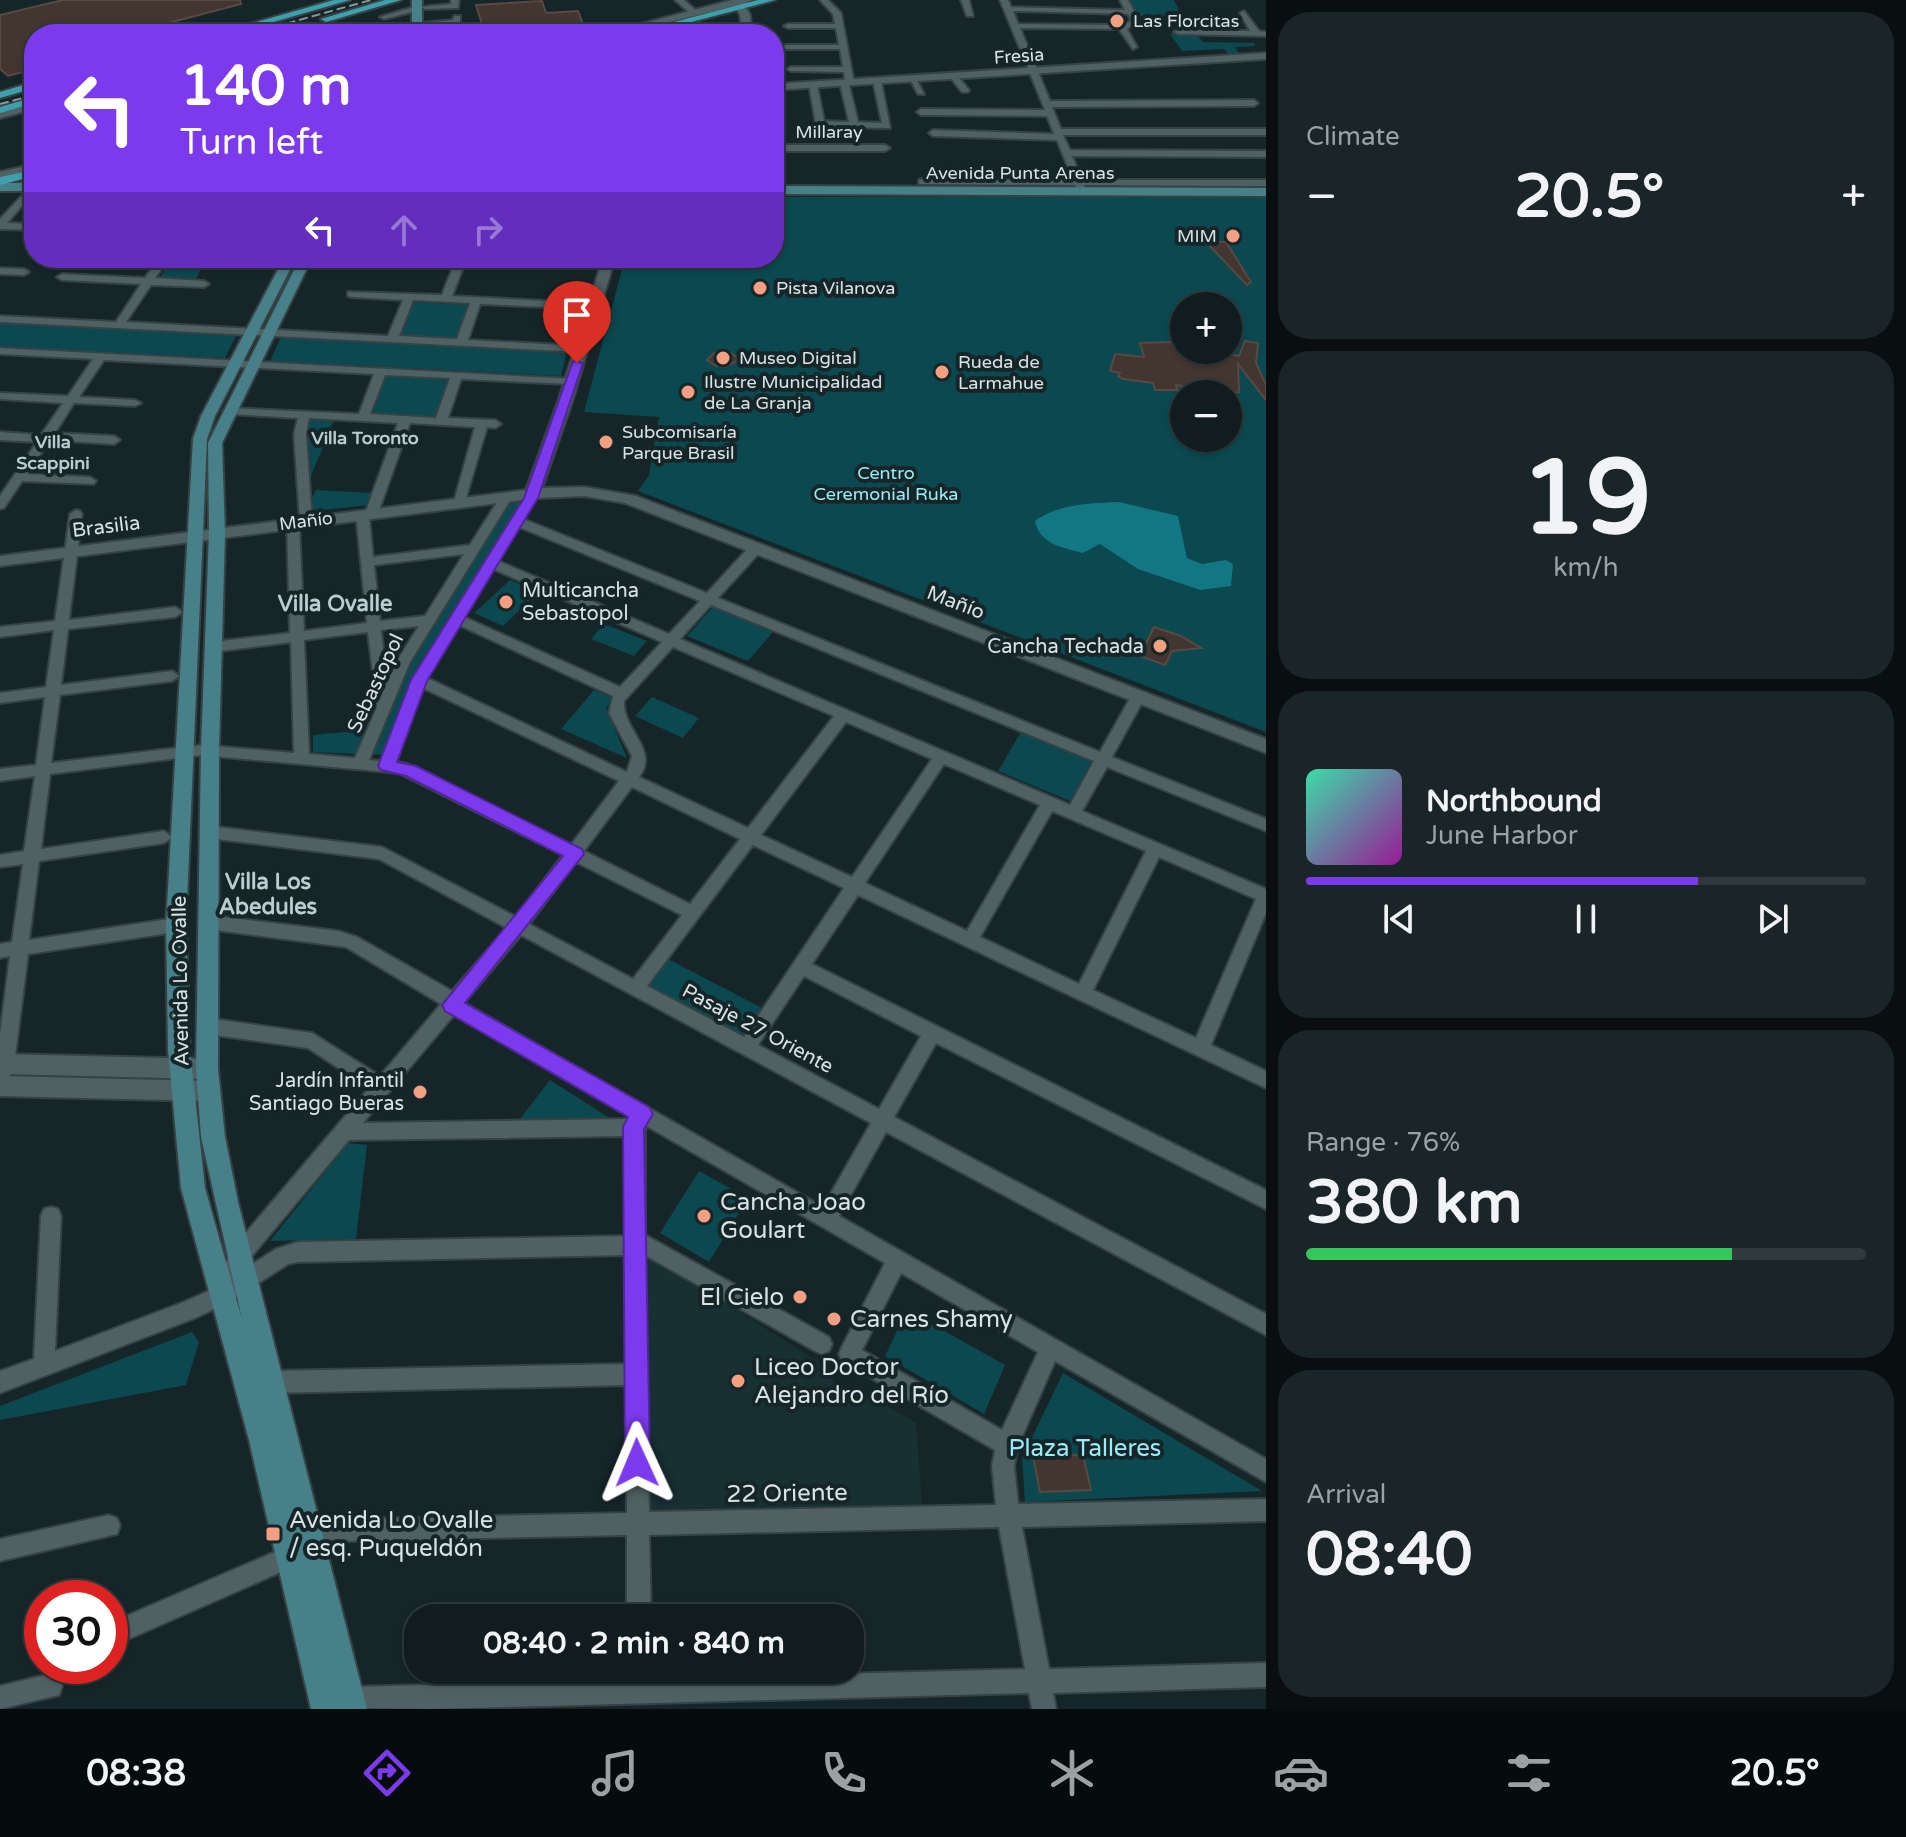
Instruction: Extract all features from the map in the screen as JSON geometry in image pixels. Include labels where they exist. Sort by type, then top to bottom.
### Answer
[{"type":"main road","points":[[257,24],[345,0]]},
{"type":"main road","points":[[311,23],[396,0]]},
{"type":"main road","points":[[667,24],[741,2],[770,0]]},
{"type":"main road","points":[[0,95],[24,88]]},
{"type":"main road","points":[[0,112],[24,106]]},
{"type":"main road","points":[[0,184],[24,176]]},
{"type":"main road","points":[[0,184],[24,186]]},
{"type":"main road","name":"Avenida Punta Arenas","points":[[784,190],[972,186],[1225,188],[1266,192]]},
{"type":"main road","name":"Avenida Lo Ovalle","points":[[285,268],[201,432],[176,925],[195,1080],[193,1188],[235,1277],[271,1382],[309,1531],[342,1706]]},
{"type":"main road","name":"Avenida Lo Ovalle","points":[[301,268],[215,443],[217,533],[212,647],[207,1026],[195,1080],[217,1158],[235,1277],[291,1556],[342,1706]]},
{"type":"street","points":[[384,17],[421,4],[455,6],[455,0]]},
{"type":"street","points":[[679,0],[695,13]]},
{"type":"street","points":[[824,0],[836,10],[848,70],[854,126]]},
{"type":"street","points":[[965,0],[970,14]]},
{"type":"street","points":[[1015,26],[1078,31],[1122,28],[1135,22],[1124,0]]},
{"type":"street","points":[[649,24],[741,2],[745,24]]},
{"type":"street","points":[[1081,187],[1006,4],[1131,12]]},
{"type":"street","points":[[1244,13],[1261,34]]},
{"type":"street","points":[[448,24],[457,22],[457,18]]},
{"type":"street","points":[[1172,21],[1179,33],[1261,34]]},
{"type":"street","points":[[788,26],[839,26]]},
{"type":"street","points":[[1122,28],[1133,47]]},
{"type":"street","points":[[786,47],[843,47]]},
{"type":"street","name":"Fresia","points":[[784,86],[1266,56]]},
{"type":"street","points":[[791,69],[848,70]]},
{"type":"street","points":[[953,76],[965,90]]},
{"type":"street","points":[[912,79],[921,92]]},
{"type":"street","points":[[813,85],[820,124],[887,126],[877,81]]},
{"type":"street","points":[[921,112],[1254,103]]},
{"type":"street","points":[[933,133],[1266,132]]},
{"type":"street","name":"Millaray","points":[[784,148],[885,148]]},
{"type":"street","points":[[1067,153],[1266,154]]},
{"type":"street","points":[[0,175],[24,169]]},
{"type":"street","name":"Avenida Punta Arenas","points":[[922,182],[972,186]]},
{"type":"street","name":"Avenida Punta Arenas","points":[[1225,188],[1266,183]]},
{"type":"street","points":[[0,225],[24,197]]},
{"type":"street","points":[[0,225],[24,226]]},
{"type":"street","points":[[119,325],[157,268]]},
{"type":"street","points":[[446,299],[457,268]]},
{"type":"street","name":"Sebastopol","points":[[387,766],[419,680],[533,492],[606,268]]},
{"type":"street","points":[[0,271],[24,272]]},
{"type":"street","points":[[62,277],[204,284]]},
{"type":"street","points":[[352,294],[547,304]]},
{"type":"street","points":[[392,339],[409,297]]},
{"type":"street","points":[[461,343],[476,300]]},
{"type":"street","points":[[0,319],[581,349]]},
{"type":"street","points":[[0,351],[571,381]]},
{"type":"street","points":[[0,505],[100,357]]},
{"type":"street","points":[[363,418],[381,371]]},
{"type":"street","points":[[441,421],[457,375]]},
{"type":"street","points":[[0,396],[135,403]]},
{"type":"street","points":[[229,411],[489,424],[461,498]]},
{"type":"street","points":[[302,758],[297,636],[300,434],[304,415]]},
{"type":"street","points":[[382,706],[367,562],[367,514],[405,420]]},
{"type":"street","points":[[0,436],[114,440]]},
{"type":"street","points":[[0,480],[90,481]]},
{"type":"street","name":"Mañío","points":[[396,510],[461,498],[533,492],[581,491],[630,499],[1266,746]]},
{"type":"street","name":"Mañío","points":[[217,533],[505,499],[533,492]]},
{"type":"street","name":"Sebastopol","points":[[360,764],[403,662],[505,499]]},
{"type":"street","points":[[76,514],[21,948],[1,1074],[195,1080]]},
{"type":"street","points":[[516,521],[1266,825]]},
{"type":"street","name":"Brasilia","points":[[0,561],[217,533]]},
{"type":"street","points":[[235,1277],[342,1132],[519,925],[640,764],[640,756],[616,713],[615,703],[756,548]]},
{"type":"street","points":[[367,562],[473,549]]},
{"type":"street","points":[[490,563],[1266,896],[1200,1049]]},
{"type":"street","points":[[0,632],[175,612]]},
{"type":"street","points":[[455,618],[622,694]]},
{"type":"street","points":[[212,647],[428,620]]},
{"type":"street","points":[[0,698],[172,676]]},
{"type":"street","points":[[419,680],[1266,1080]]},
{"type":"street","points":[[1073,813],[1138,697]]},
{"type":"street","points":[[636,988],[843,715]]},
{"type":"street","points":[[0,775],[210,750],[409,770],[693,913]]},
{"type":"street","points":[[747,1047],[941,757]]},
{"type":"street","points":[[970,940],[1049,803]]},
{"type":"street","name":"Pasaje 27 Oriente","points":[[209,832],[377,851],[1266,1325]]},
{"type":"street","points":[[0,861],[164,837]]},
{"type":"street","points":[[1083,994],[1155,849]]},
{"type":"street","points":[[207,922],[342,939],[445,995],[452,1005],[638,1120],[826,1220],[1266,1471]]},
{"type":"street","points":[[0,951],[176,925]]},
{"type":"street","points":[[801,967],[1266,1200]]},
{"type":"street","points":[[207,1026],[312,1041],[381,1086]]},
{"type":"street","points":[[826,1220],[932,1033]]},
{"type":"street","points":[[342,1132],[638,1120]]},
{"type":"street","points":[[638,1120],[635,1244],[639,1604]]},
{"type":"street","points":[[44,1366],[51,1216]]},
{"type":"street","points":[[0,1382],[188,1311],[235,1277],[293,1253],[635,1244],[656,1248],[822,1344]]},
{"type":"street","points":[[897,1260],[849,1354],[1007,1445]]},
{"type":"street","points":[[1044,1709],[1003,1478],[1007,1445],[1050,1348]]},
{"type":"street","points":[[271,1382],[636,1374]]},
{"type":"street","name":"22 Oriente","points":[[309,1531],[1266,1510]]},
{"type":"street","points":[[0,1550],[109,1526]]},
{"type":"street","points":[[128,1627],[291,1556]]},
{"type":"street","points":[[864,1681],[1039,1681],[1266,1675]]},
{"type":"street","points":[[342,1706],[603,1684]]},
{"type":"street","points":[[0,1698],[50,1686]]},
{"type":"shaded area","points":[[1119,502],[1178,516],[1187,558],[1202,564],[1226,560],[1233,564],[1231,586],[1200,590],[1138,569],[1100,544],[1083,553],[1060,547],[1042,535],[1035,521],[1064,508]]},
{"type":"shaded area","name":"Liceo Doctor Alejandro del Río","points":[[640,1254],[650,1255],[833,1371],[835,1392],[870,1396],[916,1423],[922,1505],[644,1512]]},
{"type":"green space","points":[[1126,0],[1174,0],[1184,20],[1135,16]]},
{"type":"green space","points":[[1170,34],[1197,35],[1203,42],[1254,43],[1255,46],[1235,47],[1240,55],[1231,56],[1224,49],[1182,51]]},
{"type":"green space","name":"Centro Ceremonial Ruka","points":[[784,197],[1266,197],[1266,732],[638,491],[649,475],[659,417],[584,412],[622,268],[784,268]]},
{"type":"green space","points":[[166,268],[202,268],[195,280],[159,279]]},
{"type":"green space","points":[[413,302],[470,305],[458,338],[400,335]]},
{"type":"green space","points":[[0,322],[237,334],[225,358],[0,347]]},
{"type":"green space","points":[[281,337],[567,351],[561,376],[270,361]]},
{"type":"green space","points":[[385,375],[449,379],[436,417],[370,413]]},
{"type":"green space","points":[[310,419],[334,420],[309,481],[303,434]]},
{"type":"green space","points":[[316,490],[372,493],[370,505],[311,511],[311,499]]},
{"type":"green space","points":[[520,502],[427,653],[385,755],[370,754],[419,643],[507,503]]},
{"type":"green space","name":"Multicancha Sebastopol","points":[[510,580],[539,592],[503,626],[474,613]]},
{"type":"green space","points":[[713,607],[773,632],[748,661],[687,636]]},
{"type":"green space","points":[[604,624],[647,641],[634,656],[591,639]]},
{"type":"green space","points":[[594,690],[614,698],[606,708],[627,758],[561,729]]},
{"type":"green space","points":[[652,697],[699,718],[683,738],[635,716]]},
{"type":"green space","points":[[367,730],[358,754],[313,752],[313,735]]},
{"type":"green space","points":[[1021,732],[1092,761],[1070,801],[998,771]]},
{"type":"green space","points":[[668,959],[762,1008],[744,1036],[649,986]]},
{"type":"green space","points":[[550,1080],[614,1121],[516,1124]]},
{"type":"green space","points":[[348,1143],[367,1145],[356,1239],[270,1241]]},
{"type":"green space","name":"Cancha Joao Goulart","points":[[699,1171],[748,1198],[709,1262],[660,1233]]},
{"type":"green space","points":[[907,1310],[1005,1365],[984,1414],[885,1356]]},
{"type":"green space","points":[[192,1332],[199,1342],[186,1385],[0,1420],[0,1406]]},
{"type":"green space","name":"Plaza Talleres","points":[[1063,1373],[1262,1491],[1025,1502],[1022,1458]]},
{"type":"building","points":[[63,0],[240,0],[241,4],[164,24],[24,24],[24,72],[8,76],[0,69],[0,15]]},
{"type":"building","points":[[542,1],[546,13],[578,11],[583,24],[482,24],[476,5]]},
{"type":"building","points":[[1205,241],[1226,242],[1251,282],[1247,285]]},
{"type":"building","points":[[1245,341],[1258,343],[1256,363],[1266,385],[1266,400],[1238,364],[1242,364]]},
{"type":"building","points":[[1170,342],[1170,364],[1238,364],[1239,380],[1170,380],[1170,390],[1155,390],[1153,383],[1123,379],[1118,376],[1120,373],[1110,371],[1115,354],[1144,357],[1140,343]]},
{"type":"building","name":"Museo Digital","points":[[714,353],[731,353],[739,360],[725,367],[707,360]]},
{"type":"building","name":"Cancha Techada","points":[[1154,627],[1181,636],[1201,648],[1172,651],[1165,665],[1140,656]]},
{"type":"building","points":[[1083,1455],[1091,1490],[1040,1492],[1033,1456]]},
{"type":"railway","points":[[285,24],[371,0]]},
{"type":"railway","points":[[0,104],[24,98]]},
{"type":"place","name":"Las Florcitas","points":[[1117,21]]},
{"type":"place","name":"MIM","points":[[1233,236]]},
{"type":"place","name":"Pista Vilanova","points":[[760,288]]},
{"type":"place","name":"Museo Digital","points":[[723,358]]},
{"type":"place","name":"Rueda de Larmahue","points":[[942,372]]},
{"type":"place","name":"Ilustre Municipalidad de La Granja","points":[[688,392]]},
{"type":"place","name":"Subcomisaría Parque Brasil","points":[[606,442]]},
{"type":"place","name":"Multicancha Sebastopol","points":[[506,602]]},
{"type":"place","name":"Cancha Techada","points":[[1160,646]]},
{"type":"place","name":"Jardín Infantil Santiago Bueras","points":[[420,1092]]},
{"type":"place","name":"Cancha Joao Goulart","points":[[704,1216]]},
{"type":"place","name":"El Cielo","points":[[800,1297]]},
{"type":"place","name":"Carnes Shamy","points":[[834,1319]]},
{"type":"place","name":"Liceo Doctor Alejandro del Río","points":[[738,1381]]},
{"type":"place","name":"Avenida Lo Ovalle / esq. Puqueldón","points":[[273,1534]]},
{"type":"district","name":"Villa Toronto","points":[[365,438]]},
{"type":"district","name":"Villa Scappini","points":[[53,452]]},
{"type":"district","name":"Villa Ovalle","points":[[335,603]]},
{"type":"district","name":"Villa Los Abedules","points":[[268,894]]},
{"type":"route","points":[[577,363],[531,498],[419,680],[387,766],[409,770],[575,854],[452,1005],[642,1114],[634,1127],[637,1463]]}]
